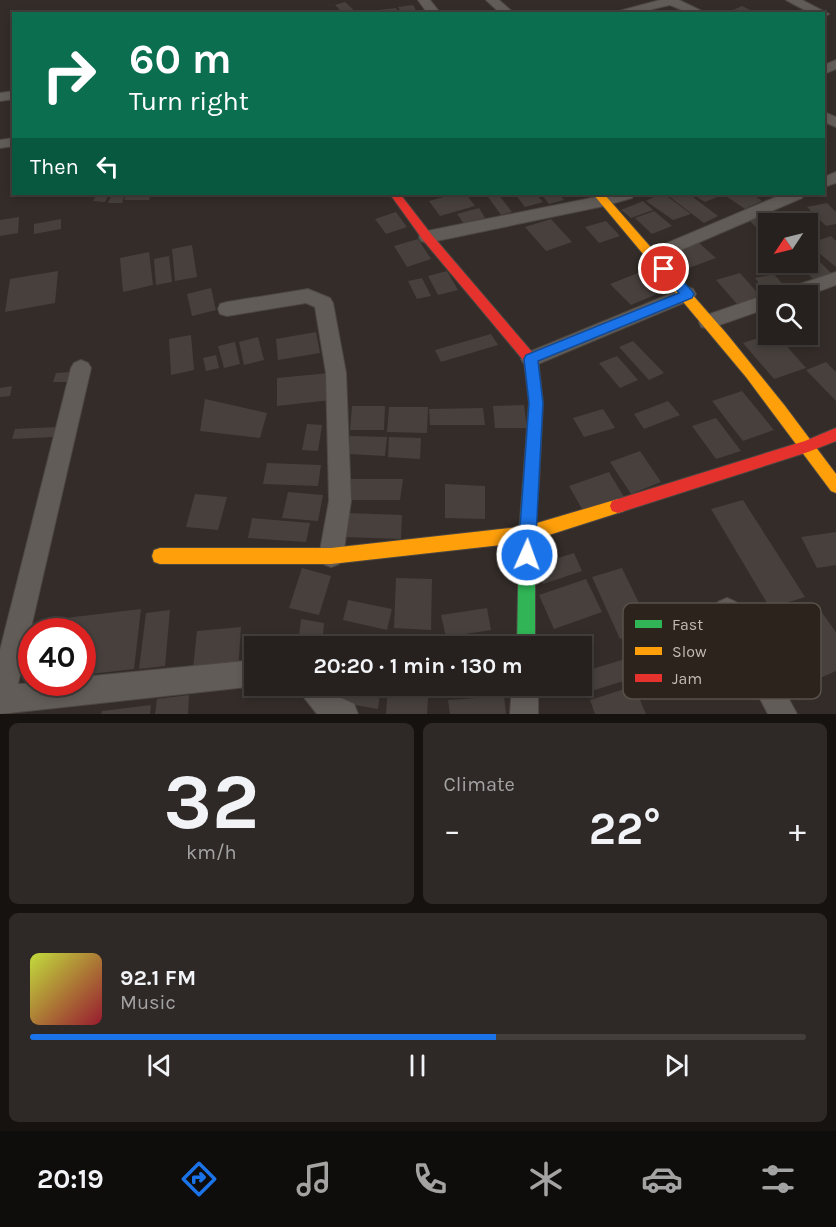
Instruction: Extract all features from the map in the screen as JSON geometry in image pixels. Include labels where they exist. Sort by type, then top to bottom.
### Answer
[{"type":"street","points":[[425,1],[440,0]]},
{"type":"street","points":[[492,0],[507,12]]},
{"type":"street","points":[[792,0],[820,12]]},
{"type":"street","points":[[623,12],[671,1],[697,12]]},
{"type":"street","points":[[396,195],[427,237],[531,359],[536,403],[527,534],[526,636]]},
{"type":"street","points":[[427,237],[618,195]]},
{"type":"street","points":[[652,256],[794,195]]},
{"type":"street","points":[[601,197],[687,294],[808,446],[836,486]]},
{"type":"street","points":[[816,285],[836,278]]},
{"type":"street","points":[[531,359],[687,294]]},
{"type":"street","points":[[227,309],[308,296],[324,303],[336,374],[340,501],[331,556]]},
{"type":"street","points":[[708,322],[758,304]]},
{"type":"street","points":[[81,368],[1,702],[244,674]]},
{"type":"street","points":[[160,556],[331,556],[527,534],[808,446],[836,434]]},
{"type":"street","points":[[318,696],[337,712],[344,714]]},
{"type":"street","points":[[525,696],[525,714]]},
{"type":"street","points":[[775,699],[783,714]]},
{"type":"building","points":[[345,2],[356,12],[342,12],[335,5]]},
{"type":"building","points":[[413,5],[417,12],[401,12],[398,7]]},
{"type":"building","points":[[742,6],[755,12],[728,12]]},
{"type":"building","points":[[396,8],[398,12],[379,12],[378,10]]},
{"type":"building","points":[[96,195],[108,195],[105,202],[93,201]]},
{"type":"building","points":[[112,195],[125,195],[122,203],[108,203]]},
{"type":"building","points":[[126,195],[151,195],[149,200],[124,200]]},
{"type":"building","points":[[451,195],[467,195],[475,206],[440,216],[429,201]]},
{"type":"building","points":[[487,195],[499,195],[512,212],[501,215]]},
{"type":"building","points":[[516,195],[537,195],[543,202],[525,207]]},
{"type":"building","points":[[542,195],[560,195],[564,200],[549,204]]},
{"type":"building","points":[[657,195],[665,195],[691,214],[673,220],[646,201]]},
{"type":"building","points":[[667,195],[690,195],[718,216],[704,223]]},
{"type":"building","points":[[694,195],[722,195],[705,202]]},
{"type":"building","points":[[724,195],[753,195],[762,201],[745,209]]},
{"type":"building","points":[[643,201],[653,210],[631,218],[621,210]]},
{"type":"building","points":[[827,203],[836,212],[836,224],[826,226],[818,218],[818,213],[813,213],[807,207]]},
{"type":"building","points":[[479,208],[485,218],[464,224],[457,214]]},
{"type":"building","points":[[654,211],[672,226],[652,234],[635,218]]},
{"type":"building","points":[[396,212],[407,227],[386,234],[375,219]]},
{"type":"building","points":[[19,217],[18,233],[0,236],[0,220]]},
{"type":"building","points":[[758,218],[758,229],[749,220]]},
{"type":"building","points":[[61,219],[61,229],[34,234],[34,224]]},
{"type":"building","points":[[551,219],[572,242],[546,251],[525,227]]},
{"type":"building","points":[[606,221],[620,236],[599,243],[585,227]]},
{"type":"building","points":[[831,236],[836,241],[836,267],[818,252],[818,241]]},
{"type":"building","points":[[418,239],[431,259],[407,267],[394,246]]},
{"type":"building","points":[[698,242],[716,258],[686,269],[669,253]]},
{"type":"building","points":[[192,245],[197,277],[175,281],[172,249]]},
{"type":"building","points":[[149,252],[153,285],[123,292],[120,258]]},
{"type":"building","points":[[169,256],[172,282],[156,285],[154,259]]},
{"type":"building","points":[[818,260],[834,276],[815,281],[807,273],[818,273]]},
{"type":"building","points":[[58,271],[55,303],[5,312],[10,279]]},
{"type":"building","points":[[447,271],[458,290],[438,295],[428,276]]},
{"type":"building","points":[[643,271],[664,291],[631,305],[610,284]]},
{"type":"building","points":[[740,273],[758,293],[758,299],[738,305],[716,280]]},
{"type":"building","points":[[774,274],[783,285],[760,285],[755,278]]},
{"type":"building","points":[[422,278],[431,296],[417,299],[408,281]]},
{"type":"building","points":[[211,288],[216,310],[192,316],[187,294]]},
{"type":"building","points":[[316,332],[320,353],[278,360],[276,339]]},
{"type":"building","points":[[491,334],[498,345],[441,362],[435,350]]},
{"type":"building","points":[[191,335],[194,370],[171,375],[169,339]]},
{"type":"building","points":[[258,337],[264,360],[244,365],[239,342]]},
{"type":"building","points":[[758,338],[758,345],[786,345],[806,368],[774,379],[743,343]]},
{"type":"building","points":[[633,341],[664,373],[649,380],[619,347]]},
{"type":"building","points":[[235,342],[240,364],[224,368],[218,346]]},
{"type":"building","points":[[216,355],[219,368],[206,371],[203,358]]},
{"type":"building","points":[[617,356],[638,380],[620,388],[599,363]]},
{"type":"building","points":[[826,362],[836,372],[836,401],[806,370]]},
{"type":"building","points":[[70,372],[67,382],[53,382],[56,373]]},
{"type":"building","points":[[329,373],[331,400],[277,406],[277,378]]},
{"type":"building","points":[[12,386],[10,396],[0,397],[0,388]]},
{"type":"building","points":[[742,391],[774,430],[743,441],[712,401]]},
{"type":"building","points":[[205,399],[267,413],[260,438],[200,431]]},
{"type":"building","points":[[668,401],[680,415],[644,429],[634,414]]},
{"type":"building","points":[[524,405],[527,428],[495,428],[493,406]]},
{"type":"building","points":[[352,406],[385,406],[384,430],[350,430]]},
{"type":"building","points":[[389,407],[428,407],[427,433],[387,432]]},
{"type":"building","points":[[483,408],[485,425],[430,425],[429,409]]},
{"type":"building","points":[[603,409],[615,428],[584,437],[573,418]]},
{"type":"building","points":[[716,418],[741,451],[716,459],[692,426]]},
{"type":"building","points":[[307,424],[322,425],[318,451],[302,450]]},
{"type":"building","points":[[57,427],[54,437],[12,439],[15,429]]},
{"type":"building","points":[[350,436],[387,437],[385,456],[349,454]]},
{"type":"building","points":[[389,437],[421,438],[420,459],[388,457]]},
{"type":"building","points":[[640,451],[661,482],[631,494],[610,462]]},
{"type":"building","points":[[267,463],[321,465],[318,486],[263,484]]},
{"type":"building","points":[[609,472],[627,502],[586,516],[569,486]]},
{"type":"building","points":[[344,479],[403,479],[400,500],[347,500]]},
{"type":"building","points":[[445,484],[485,486],[485,519],[445,518]]},
{"type":"building","points":[[288,492],[323,495],[318,521],[282,518]]},
{"type":"building","points":[[195,494],[227,497],[218,530],[186,527]]},
{"type":"building","points":[[743,500],[805,597],[786,603],[767,603],[711,509]]},
{"type":"building","points":[[347,513],[402,515],[401,539],[344,537]]},
{"type":"building","points":[[252,518],[310,523],[306,542],[248,538]]},
{"type":"building","points":[[836,532],[836,565],[817,568],[801,537]]},
{"type":"building","points":[[574,553],[582,571],[543,584],[535,565]]},
{"type":"building","points":[[302,568],[331,576],[319,615],[289,608]]},
{"type":"building","points":[[622,568],[639,603],[623,603],[623,638],[620,639],[592,577]]},
{"type":"building","points":[[396,578],[432,579],[431,630],[394,628]]},
{"type":"building","points":[[586,579],[602,612],[554,629],[539,595]]},
{"type":"building","points":[[348,600],[392,609],[387,630],[343,620]]},
{"type":"building","points":[[487,608],[491,630],[446,636],[441,615]]},
{"type":"building","points":[[141,609],[134,669],[96,673],[96,618],[65,618]]},
{"type":"building","points":[[170,610],[165,666],[139,669],[146,613]]},
{"type":"building","points":[[821,611],[836,632],[836,671],[821,678]]},
{"type":"building","points":[[301,619],[324,623],[323,636],[299,636]]},
{"type":"building","points":[[241,627],[238,673],[192,677],[197,631]]},
{"type":"building","points":[[622,660],[623,681],[592,691],[592,669]]},
{"type":"building","points":[[623,690],[623,699],[640,699],[646,714],[595,714],[590,700]]},
{"type":"building","points":[[189,695],[188,714],[155,714],[157,699]]},
{"type":"building","points":[[344,696],[380,696],[378,709],[343,703]]},
{"type":"building","points":[[387,696],[428,696],[427,714],[386,714]]},
{"type":"building","points":[[504,696],[506,714],[450,714],[448,700]]},
{"type":"building","points":[[151,705],[150,714],[101,714],[102,711]]},
{"type":"traffic: fast","points":[[526,636],[527,534],[531,482]]},
{"type":"traffic: slow","points":[[599,195],[751,373],[836,486]]},
{"type":"traffic: slow","points":[[160,556],[331,556],[527,534],[618,506]]},
{"type":"traffic: jam","points":[[396,195],[427,237],[531,359],[536,403],[531,482]]},
{"type":"traffic: jam","points":[[618,506],[808,446],[836,434]]},
{"type":"route","points":[[527,555],[536,403],[531,359],[687,294],[664,269]]}]
